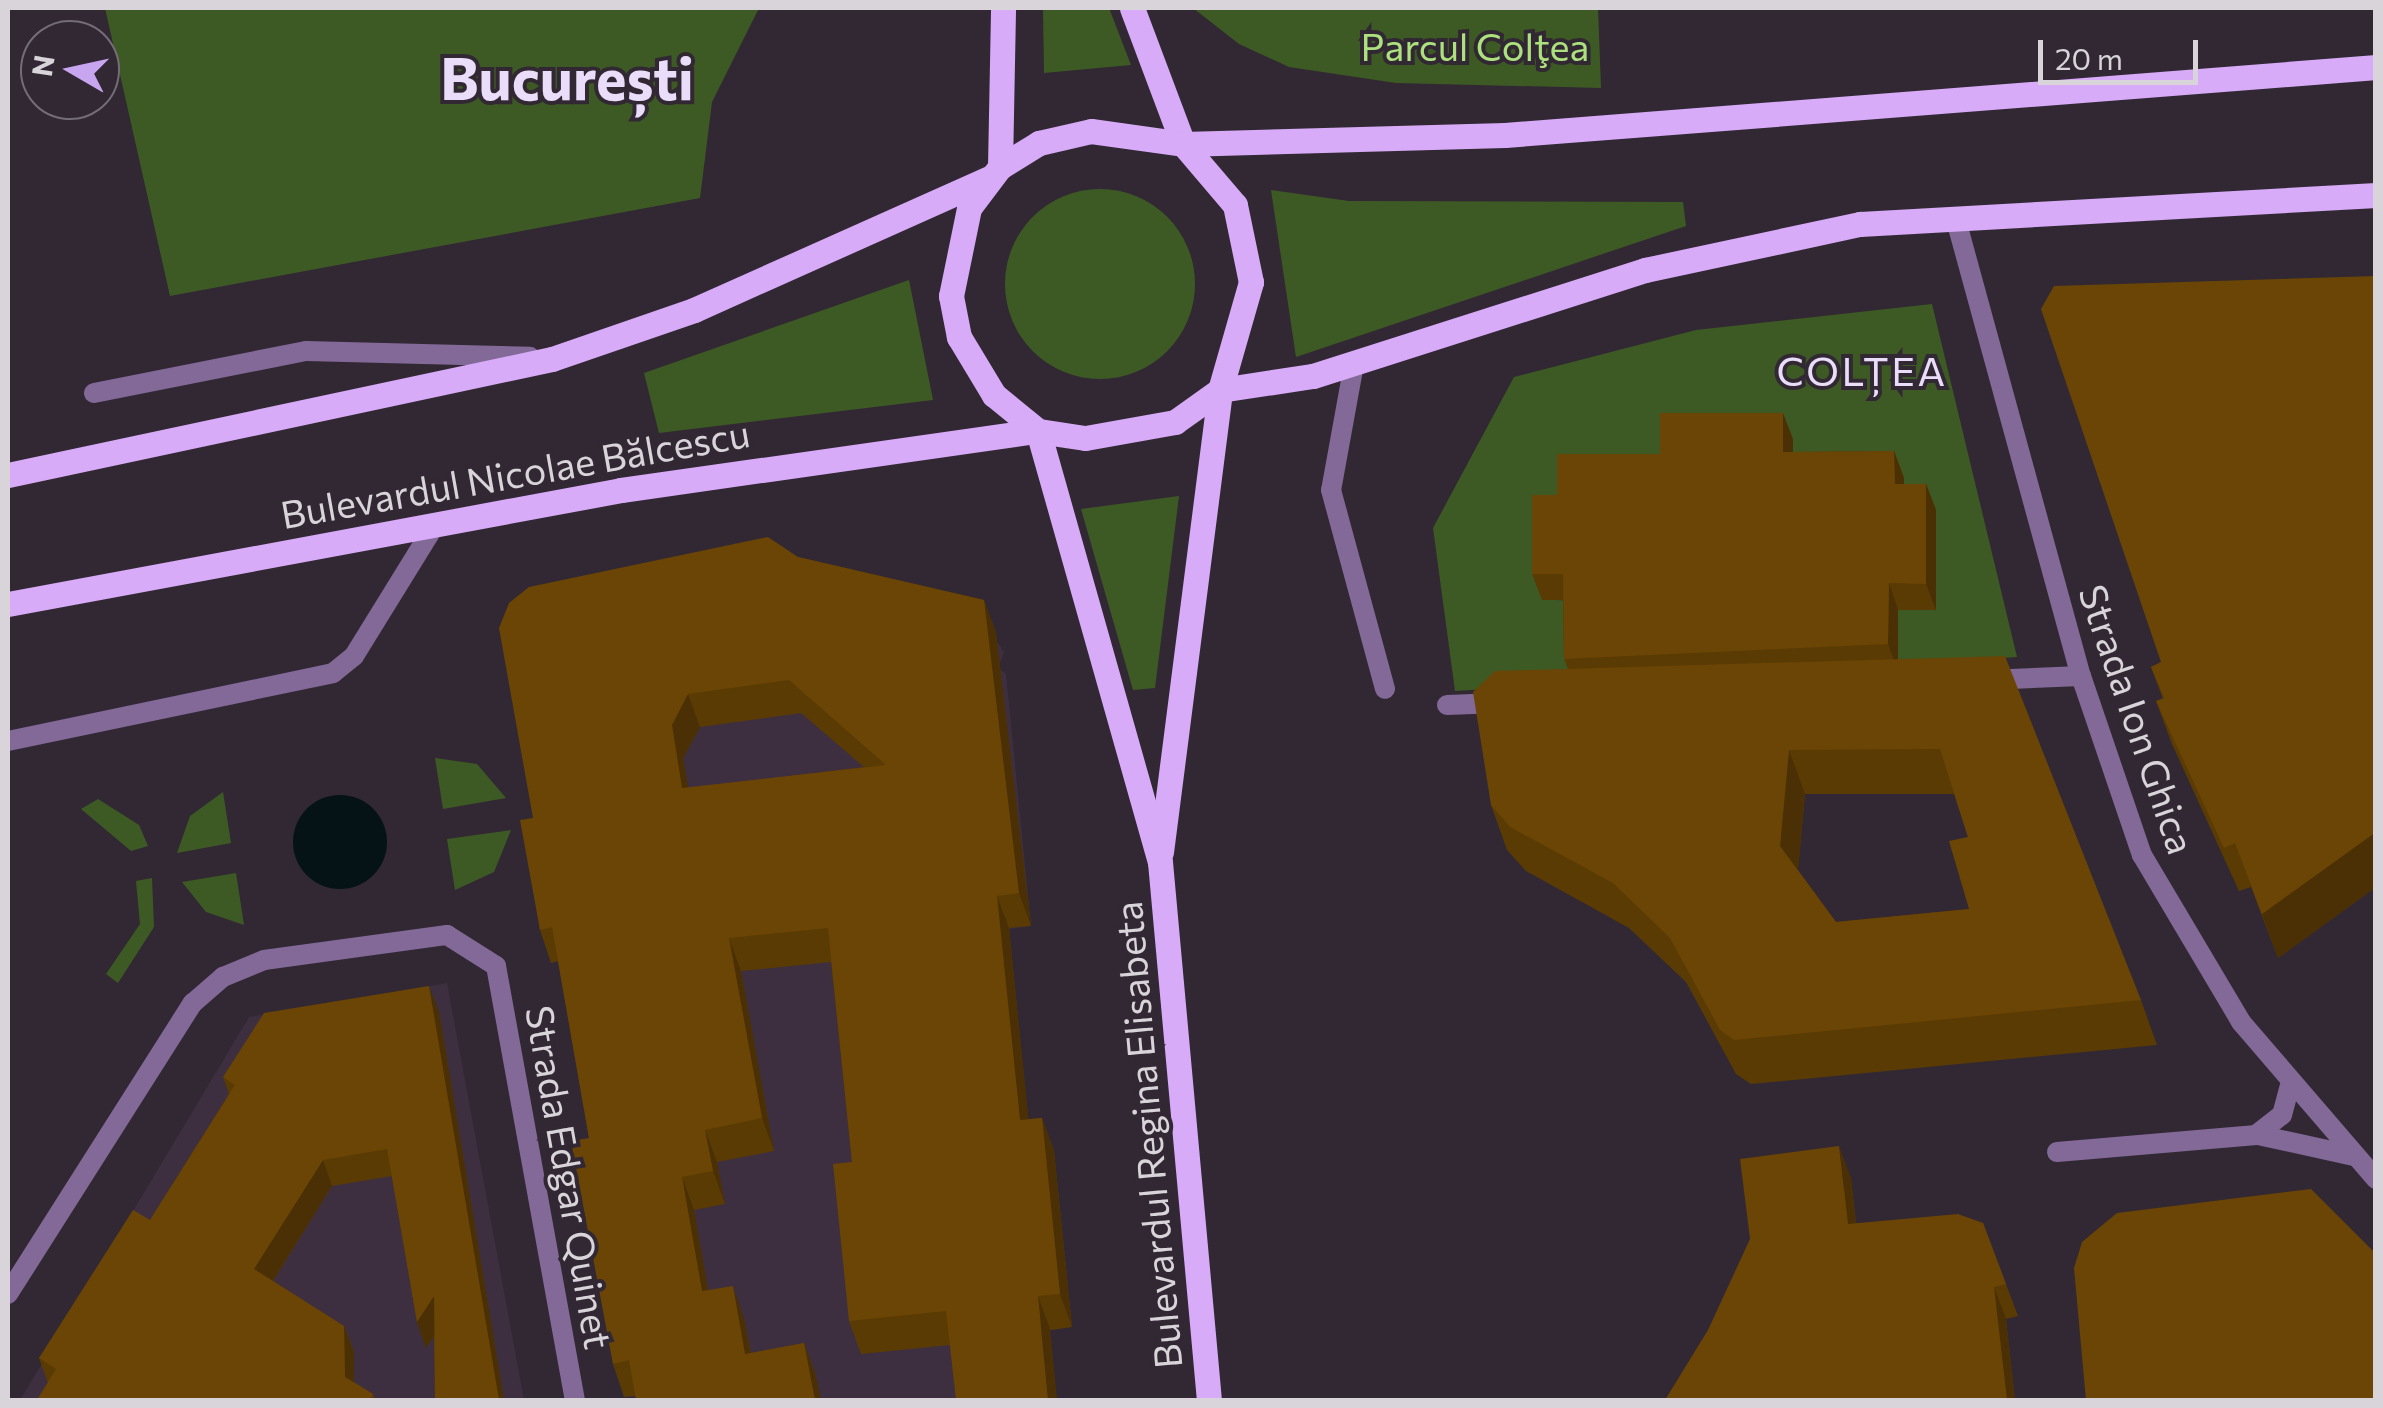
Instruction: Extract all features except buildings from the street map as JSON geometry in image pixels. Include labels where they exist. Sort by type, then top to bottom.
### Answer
[{"type":"main road","points":[[1003,8],[995,172],[954,252],[951,296],[976,370],[1038,431],[1132,434],[1174,422],[1220,390],[1354,364],[1646,270],[1860,224],[2376,195]]},
{"type":"main road","points":[[1132,8],[1184,144],[1225,189],[1248,250],[1249,310],[1220,390]]},
{"type":"main road","points":[[8,475],[552,358],[694,310],[995,172],[1039,143],[1092,131],[1184,144],[1505,135],[2376,66]]},
{"type":"main road","name":"Bulevardul Regina Elisabeta","points":[[1160,862],[1220,390]]},
{"type":"main road","name":"Bulevardul Regina Elisabeta","points":[[1038,431],[1160,862],[1209,1400]]},
{"type":"main road","name":"Bulevardul Nicolae Bălcescu","points":[[8,604],[842,454],[1038,431]]},
{"type":"street","name":"Strada Ion Ghica","points":[[1956,220],[2081,676],[2122,805],[2171,912],[2290,1086],[2376,1179]]},
{"type":"street","points":[[94,393],[306,351],[552,358]]},
{"type":"street","points":[[1354,364],[1332,490],[1385,688]]},
{"type":"street","points":[[8,741],[333,673],[354,656],[435,525]]},
{"type":"street","points":[[1962,682],[2081,676]]},
{"type":"street","points":[[1447,706],[1526,702]]},
{"type":"street","name":"Strada Edgar Quinet","points":[[8,1294],[192,1003],[223,977],[264,960],[430,933],[466,940],[496,966],[575,1400]]},
{"type":"street","points":[[2256,1135],[2282,1115],[2290,1086]]},
{"type":"street","points":[[2056,1152],[2256,1135],[2354,1156]]},
{"type":"shaded area","points":[[988,629],[1004,652],[998,669],[1006,673],[1031,926],[1009,929],[1032,1153],[1054,1151],[1072,1327],[1050,1329],[1057,1400],[624,1397],[583,1174],[600,1171],[564,960],[551,963],[538,881],[544,851],[513,653]]},
{"type":"shaded area","points":[[340,795],[358,799],[373,809],[383,824],[387,842],[383,860],[373,875],[358,885],[340,889],[322,885],[307,875],[297,860],[293,842],[297,824],[307,809],[322,799]]},
{"type":"shaded area","points":[[447,983],[524,1400],[20,1400],[249,1017]]},
{"type":"green space","points":[[105,8],[759,8],[712,102],[700,198],[170,296],[120,74],[120,20],[108,20]]},
{"type":"green space","points":[[1043,8],[1109,8],[1131,65],[1044,73]]},
{"type":"green space","name":"Parcul Colţea","points":[[1193,8],[1598,8],[1601,88],[1396,83],[1289,67],[1239,44]]},
{"type":"green space","points":[[1100,189],[1136,196],[1167,217],[1188,248],[1195,284],[1188,320],[1167,351],[1136,372],[1100,379],[1064,372],[1033,351],[1012,320],[1005,284],[1012,248],[1033,217],[1064,196]]},
{"type":"green space","points":[[1271,190],[1349,201],[1683,202],[1686,226],[1296,357]]},
{"type":"green space","points":[[909,280],[933,400],[659,433],[644,373]]},
{"type":"green space","points":[[1932,304],[2017,657],[1803,671],[1897,652],[1898,610],[1669,480],[1542,599],[1572,601],[1573,684],[1455,691],[1433,528],[1514,377],[1696,330]]},
{"type":"green space","points":[[1179,496],[1155,688],[1133,690],[1081,509]]},
{"type":"green space","points":[[435,758],[477,764],[506,798],[443,809]]},
{"type":"green space","points":[[223,792],[231,843],[177,853],[190,816]]},
{"type":"green space","points":[[98,799],[139,825],[148,846],[131,851],[81,809]]},
{"type":"green space","points":[[511,830],[494,872],[455,890],[447,839]]},
{"type":"green space","points":[[236,873],[244,925],[206,912],[182,882]]},
{"type":"green space","points":[[152,878],[154,927],[118,983],[106,974],[140,924],[136,881]]},
{"type":"district","name":"București","points":[[567,77]]},
{"type":"district","name":"COLȚEA","points":[[1862,370]]}]
